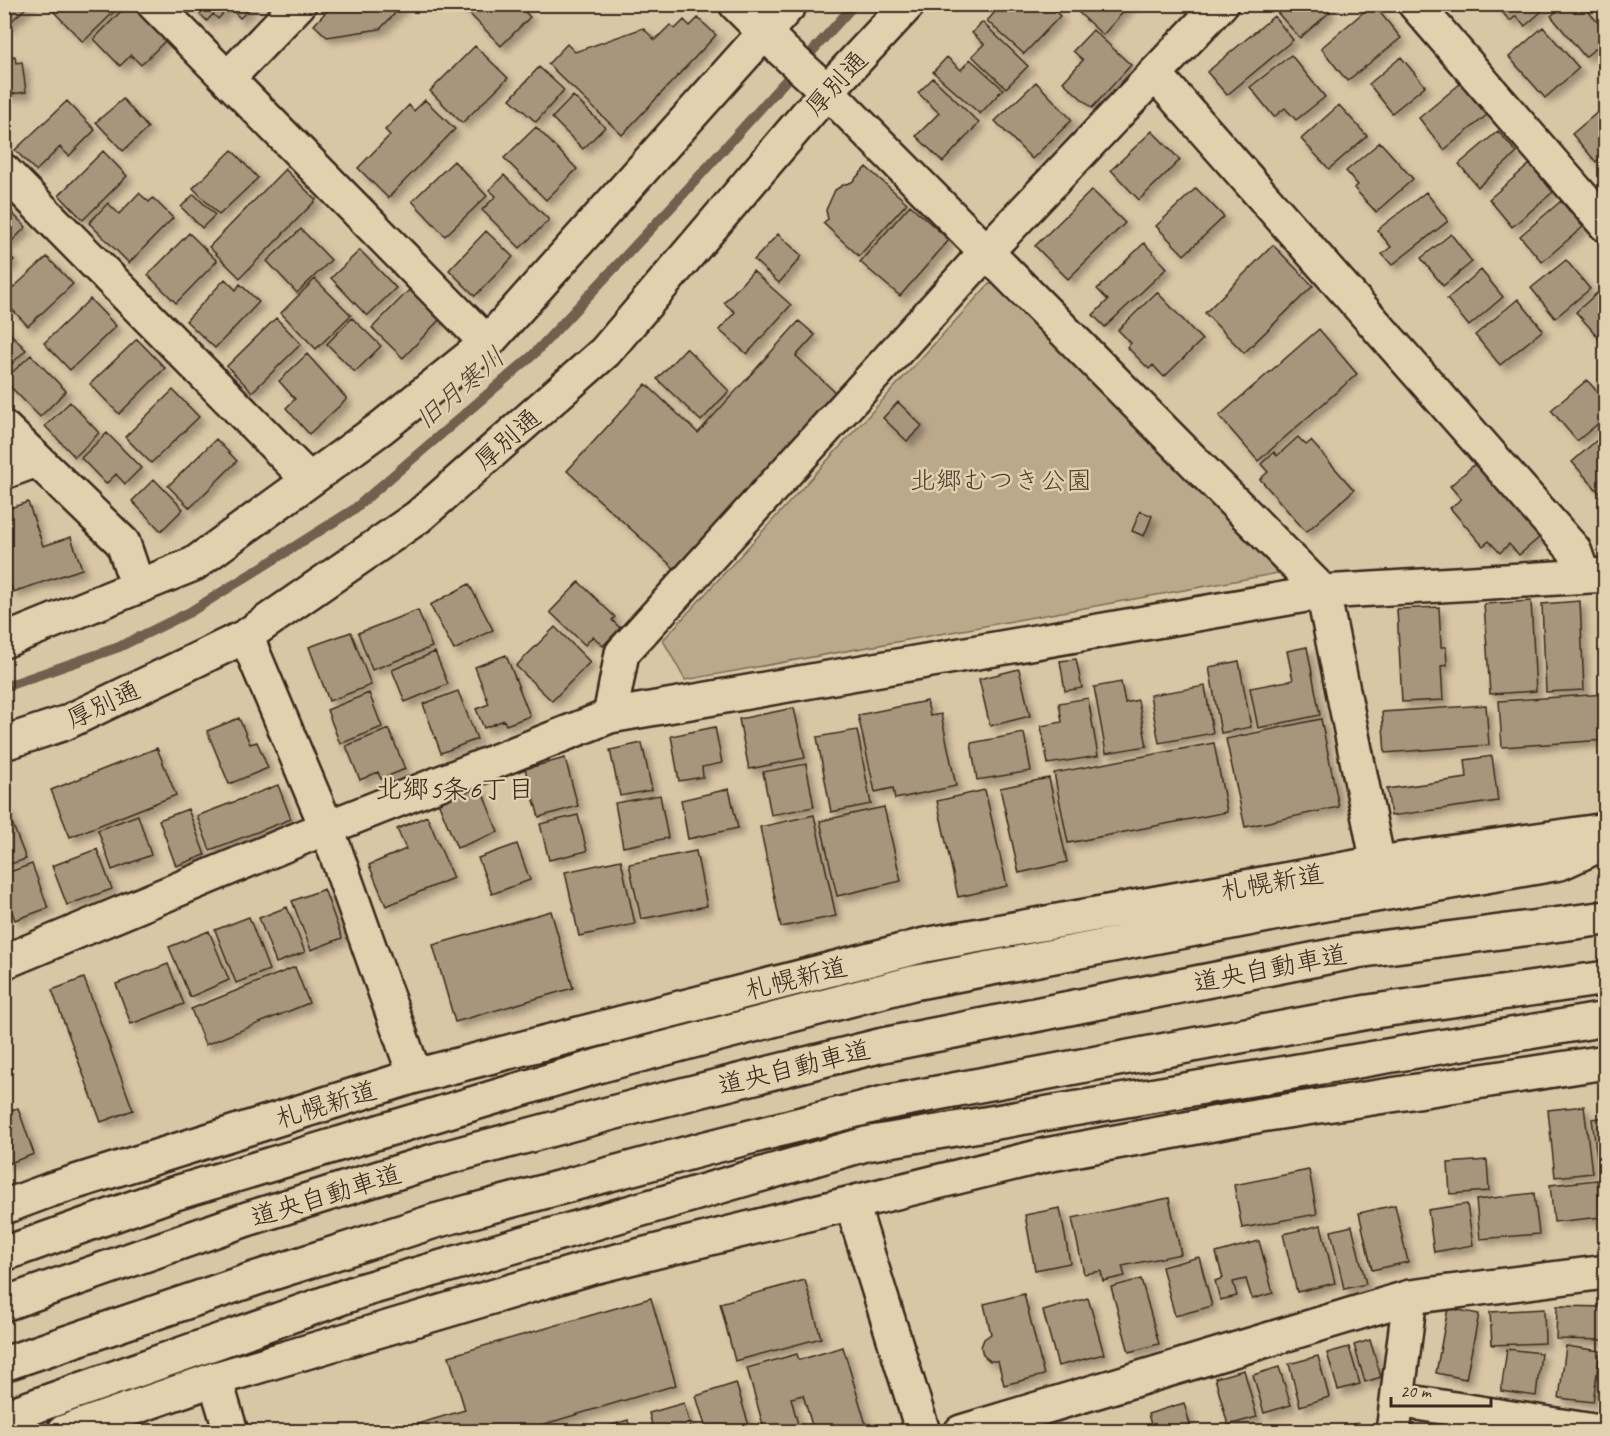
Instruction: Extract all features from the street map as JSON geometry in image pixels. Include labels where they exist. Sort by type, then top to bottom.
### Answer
[{"type":"main road","points":[[154,4],[487,343]]},
{"type":"main road","points":[[228,78],[299,4]]},
{"type":"main road","points":[[736,4],[820,85],[1323,592],[1378,863]]},
{"type":"main road","points":[[4,640],[194,564],[381,428],[487,343],[554,270],[774,42],[790,4]]},
{"type":"main road","name":"厚別通","points":[[4,743],[65,723],[246,636],[418,517],[605,352],[820,85],[908,4]]},
{"type":"main road","points":[[610,717],[622,653],[986,252],[1221,4]]},
{"type":"main road","points":[[1416,4],[1605,225]]},
{"type":"main road","points":[[1155,74],[1574,550],[1594,576]]},
{"type":"main road","points":[[4,171],[309,480]]},
{"type":"main road","points":[[4,428],[123,543],[138,587]]},
{"type":"main road","points":[[4,472],[37,460]]},
{"type":"main road","points":[[4,962],[327,828],[610,717],[1323,592],[1594,576]]},
{"type":"main road","points":[[246,636],[327,828],[415,1076]]},
{"type":"main road","name":"札幌新道","points":[[4,1207],[50,1190],[415,1076],[925,945],[1378,863],[1605,830]]},
{"type":"main road","points":[[4,1254],[169,1195],[598,1066],[913,983],[1341,901],[1560,863],[1605,842]]},
{"type":"main road","name":"道央自動車道","points":[[4,1304],[246,1219],[437,1160],[638,1106],[882,1045],[1357,951],[1605,918]]},
{"type":"main road","points":[[4,1364],[257,1278],[435,1221],[884,1103],[1368,1012],[1605,978]]},
{"type":"main road","points":[[4,1417],[363,1290],[866,1144],[1605,1018]]},
{"type":"main road","points":[[64,1431],[215,1379],[593,1267],[1046,1155],[1261,1115],[1605,1062]]},
{"type":"main road","points":[[852,1204],[923,1431]]},
{"type":"main road","points":[[961,1431],[1410,1297],[1605,1272]]},
{"type":"main road","points":[[1410,1297],[1396,1416],[1600,1431]]},
{"type":"main road","points":[[215,1379],[231,1431]]},
{"type":"green space","name":"北郷むつき公園","points":[[989,284],[1009,286],[1284,572],[685,680],[663,640]]},
{"type":"building","points":[[4,4],[30,4],[4,28]]},
{"type":"building","points":[[62,4],[116,4],[119,7],[83,42],[54,12]]},
{"type":"building","points":[[128,4],[131,4],[166,40],[141,65],[131,55],[120,66],[94,39]]},
{"type":"building","points":[[190,4],[254,5],[240,18],[229,7],[218,19],[213,14],[207,21]]},
{"type":"building","points":[[333,4],[404,4],[380,29],[327,37],[314,25]]},
{"type":"building","points":[[460,4],[517,4],[530,17],[501,46]]},
{"type":"building","points":[[1002,4],[1048,4],[1060,16],[1024,54],[987,21]]},
{"type":"building","points":[[1087,4],[1130,4],[1103,35],[1079,13]]},
{"type":"building","points":[[1281,4],[1324,4],[1330,12],[1300,38],[1275,10]]},
{"type":"building","points":[[1373,4],[1401,38],[1347,81],[1321,48]]},
{"type":"building","points":[[1495,4],[1550,4],[1525,26],[1516,16],[1510,21]]},
{"type":"building","points":[[1565,4],[1582,4],[1606,32],[1606,40],[1585,57],[1551,16]]},
{"type":"building","points":[[1274,16],[1293,40],[1227,95],[1207,72]]},
{"type":"building","points":[[698,18],[716,35],[622,135],[548,64],[567,44],[575,52],[643,28],[655,40],[670,25],[675,29],[684,20],[690,26]]},
{"type":"building","points":[[982,22],[1028,66],[1006,88],[972,56],[984,44],[972,33]]},
{"type":"building","points":[[1543,27],[1579,68],[1545,98],[1509,57]]},
{"type":"building","points":[[1093,30],[1131,65],[1092,108],[1063,82],[1083,60],[1073,51]]},
{"type":"building","points":[[475,46],[508,78],[462,123],[430,91]]},
{"type":"building","points":[[1291,55],[1325,97],[1296,120],[1285,108],[1274,117],[1250,87]]},
{"type":"building","points":[[15,56],[16,63],[22,62],[26,92],[4,95],[4,57]]},
{"type":"building","points":[[947,57],[961,70],[970,59],[1003,89],[980,114],[933,72]]},
{"type":"building","points":[[1401,57],[1425,86],[1392,113],[1369,84]]},
{"type":"building","points":[[539,67],[564,90],[536,122],[510,99]]},
{"type":"building","points":[[933,78],[979,123],[943,162],[916,136],[939,113],[918,93]]},
{"type":"building","points":[[1036,82],[1072,120],[1032,159],[995,121]]},
{"type":"building","points":[[1461,83],[1487,115],[1444,150],[1419,118]]},
{"type":"building","points":[[573,96],[605,127],[583,149],[552,118]]},
{"type":"building","points":[[123,99],[148,128],[123,151],[96,122]]},
{"type":"building","points":[[425,100],[455,129],[388,198],[358,168],[390,135],[385,130],[409,105],[414,111]]},
{"type":"building","points":[[67,101],[95,130],[69,156],[60,147],[36,171],[15,150]]},
{"type":"building","points":[[1339,105],[1367,136],[1329,169],[1301,139]]},
{"type":"building","points":[[1606,105],[1606,154],[1596,162],[1572,134]]},
{"type":"building","points":[[536,127],[577,169],[546,200],[504,158]]},
{"type":"building","points":[[1152,131],[1180,160],[1139,200],[1111,170]]},
{"type":"building","points":[[1498,131],[1517,153],[1478,187],[1459,164]]},
{"type":"building","points":[[1380,142],[1413,179],[1376,212],[1354,188],[1358,185],[1346,171]]},
{"type":"building","points":[[232,150],[258,178],[219,215],[193,188]]},
{"type":"building","points":[[103,151],[127,176],[83,220],[59,195]]},
{"type":"building","points":[[454,161],[487,196],[445,236],[412,201]]},
{"type":"building","points":[[1530,164],[1553,192],[1512,227],[1489,199]]},
{"type":"building","points":[[866,167],[907,203],[859,256],[823,223],[828,219],[826,210],[835,190],[852,182]]},
{"type":"building","points":[[285,169],[316,200],[240,278],[209,247]]},
{"type":"building","points":[[504,175],[549,220],[520,248],[482,210],[496,196],[489,190]]},
{"type":"building","points":[[1196,188],[1224,217],[1184,255],[1156,226]]},
{"type":"building","points":[[1092,190],[1125,223],[1068,279],[1035,246]]},
{"type":"building","points":[[1426,192],[1448,221],[1392,265],[1382,254],[1391,247],[1377,230]]},
{"type":"building","points":[[139,193],[149,202],[153,198],[173,218],[129,263],[89,223],[108,203],[119,214]]},
{"type":"building","points":[[194,194],[215,215],[202,228],[181,207]]},
{"type":"building","points":[[1561,201],[1583,227],[1542,262],[1520,236]]},
{"type":"building","points":[[4,205],[26,227],[8,245],[4,241]]},
{"type":"building","points":[[910,205],[949,240],[900,296],[860,262]]},
{"type":"building","points":[[301,229],[331,260],[297,293],[267,261]]},
{"type":"building","points":[[486,231],[513,257],[475,296],[449,270]]},
{"type":"building","points":[[189,233],[217,261],[176,303],[148,275]]},
{"type":"building","points":[[778,234],[802,256],[779,283],[754,260]]},
{"type":"building","points":[[1451,234],[1472,262],[1443,286],[1421,258]]},
{"type":"building","points":[[1144,243],[1167,268],[1105,327],[1093,315],[1108,300],[1097,289]]},
{"type":"building","points":[[1273,245],[1313,286],[1244,353],[1205,313]]},
{"type":"building","points":[[4,250],[14,260],[4,269]]},
{"type":"building","points":[[360,250],[396,288],[367,316],[331,278]]},
{"type":"building","points":[[47,257],[73,284],[28,326],[4,301],[4,296]]},
{"type":"building","points":[[1566,260],[1590,289],[1555,318],[1531,288]]},
{"type":"building","points":[[1481,270],[1503,297],[1469,326],[1447,299]]},
{"type":"building","points":[[753,271],[791,305],[747,354],[719,330],[735,312],[724,303]]},
{"type":"building","points":[[225,279],[236,290],[240,284],[259,302],[215,348],[186,321]]},
{"type":"building","points":[[315,279],[351,315],[316,349],[281,313]]},
{"type":"building","points":[[1606,285],[1606,333],[1599,338],[1576,312]]},
{"type":"building","points":[[410,289],[441,318],[403,358],[372,328]]},
{"type":"building","points":[[1157,292],[1202,340],[1164,377],[1153,365],[1149,369],[1127,347],[1131,343],[1118,330]]},
{"type":"building","points":[[90,299],[116,326],[70,370],[44,343]]},
{"type":"building","points":[[1518,299],[1543,330],[1500,365],[1475,335]]},
{"type":"building","points":[[276,318],[301,344],[252,392],[227,366]]},
{"type":"building","points":[[352,318],[381,346],[355,372],[327,344]]},
{"type":"building","points":[[799,321],[815,335],[796,356],[835,392],[675,569],[567,471],[646,384],[698,433]]},
{"type":"building","points":[[4,327],[26,350],[4,371]]},
{"type":"building","points":[[1319,329],[1357,374],[1258,461],[1219,416]]},
{"type":"building","points":[[137,339],[165,368],[119,414],[90,384]]},
{"type":"building","points":[[686,348],[729,391],[701,421],[657,379]]},
{"type":"building","points":[[307,354],[347,399],[309,434],[286,408],[295,399],[279,381]]},
{"type":"building","points":[[31,355],[66,391],[40,417],[4,380]]},
{"type":"building","points":[[1587,380],[1606,402],[1606,417],[1577,441],[1551,410]]},
{"type":"building","points":[[173,390],[199,417],[151,463],[125,437]]},
{"type":"building","points":[[70,402],[99,433],[75,457],[45,426]]},
{"type":"building","points":[[898,402],[922,426],[907,441],[883,418]]},
{"type":"building","points":[[1606,432],[1606,497],[1604,498],[1572,462]]},
{"type":"building","points":[[107,433],[141,468],[125,484],[116,474],[106,484],[81,458]]},
{"type":"building","points":[[1298,437],[1306,445],[1311,441],[1354,490],[1306,532],[1260,479],[1268,472],[1261,464],[1274,452],[1277,456]]},
{"type":"building","points":[[216,439],[237,461],[190,508],[168,486]]},
{"type":"building","points":[[1476,463],[1540,537],[1519,555],[1509,544],[1500,553],[1489,541],[1483,546],[1450,508],[1461,499],[1450,486]]},
{"type":"building","points":[[154,479],[183,509],[161,531],[132,501]]},
{"type":"building","points":[[28,502],[43,546],[71,537],[82,569],[13,592],[4,566],[4,510]]},
{"type":"building","points":[[1140,511],[1152,516],[1144,536],[1132,531]]},
{"type":"building","points":[[579,582],[615,617],[612,620],[620,628],[603,646],[593,636],[585,645],[550,612]]},
{"type":"building","points":[[469,584],[493,630],[454,650],[430,605]]},
{"type":"building","points":[[1531,601],[1536,691],[1490,694],[1484,604]]},
{"type":"building","points":[[1580,601],[1584,690],[1546,692],[1542,604]]},
{"type":"building","points":[[1439,607],[1441,647],[1446,647],[1447,665],[1441,666],[1443,700],[1402,702],[1397,609]]},
{"type":"building","points":[[418,610],[432,647],[372,670],[358,633]]},
{"type":"building","points":[[555,627],[590,662],[552,701],[516,666]]},
{"type":"building","points":[[351,632],[371,685],[329,701],[309,647]]},
{"type":"building","points":[[1307,647],[1320,715],[1258,728],[1250,688],[1293,680],[1287,651]]},
{"type":"building","points":[[435,652],[448,684],[405,702],[392,670]]},
{"type":"building","points":[[506,655],[530,716],[506,725],[504,720],[484,728],[476,709],[489,704],[475,667]]},
{"type":"building","points":[[1076,659],[1082,688],[1065,691],[1060,661]]},
{"type":"building","points":[[1239,661],[1251,727],[1221,733],[1209,667]]},
{"type":"building","points":[[1019,669],[1030,716],[990,726],[979,679]]},
{"type":"building","points":[[1121,682],[1125,703],[1138,700],[1147,746],[1106,753],[1094,687]]},
{"type":"building","points":[[1205,686],[1213,733],[1159,743],[1150,695]]},
{"type":"building","points":[[458,691],[477,739],[441,753],[423,704]]},
{"type":"building","points":[[369,693],[382,727],[340,744],[327,710]]},
{"type":"building","points":[[1606,694],[1606,740],[1502,747],[1499,701]]},
{"type":"building","points":[[1088,698],[1098,756],[1048,764],[1041,726],[1062,722],[1059,703]]},
{"type":"building","points":[[927,701],[930,716],[941,714],[956,786],[895,799],[893,788],[875,792],[858,715]]},
{"type":"building","points":[[1486,705],[1489,745],[1385,753],[1382,712]]},
{"type":"building","points":[[794,708],[805,758],[749,769],[739,719]]},
{"type":"building","points":[[239,718],[250,744],[257,742],[268,768],[229,784],[207,731]]},
{"type":"building","points":[[1321,719],[1339,807],[1245,827],[1226,739]]},
{"type":"building","points":[[715,727],[722,763],[702,767],[703,777],[679,781],[671,736]]},
{"type":"building","points":[[389,729],[405,769],[381,779],[378,772],[360,780],[346,746]]},
{"type":"building","points":[[857,730],[871,804],[831,812],[817,737]]},
{"type":"building","points":[[1024,733],[1031,771],[977,780],[971,743]]},
{"type":"building","points":[[642,743],[652,790],[620,796],[610,750]]},
{"type":"building","points":[[1214,743],[1227,812],[1068,843],[1054,773]]},
{"type":"building","points":[[157,748],[176,795],[70,837],[51,790]]},
{"type":"building","points":[[1492,756],[1498,801],[1391,816],[1387,789],[1467,778],[1465,760]]},
{"type":"building","points":[[565,758],[578,806],[539,817],[525,769]]},
{"type":"building","points":[[806,764],[814,807],[771,815],[763,772]]},
{"type":"building","points":[[1049,778],[1067,862],[1019,873],[1000,788]]},
{"type":"building","points":[[278,785],[291,819],[210,850],[197,816]]},
{"type":"building","points":[[480,786],[498,832],[457,848],[438,802]]},
{"type":"building","points":[[729,789],[738,828],[688,839],[681,800]]},
{"type":"building","points":[[985,790],[1007,886],[958,897],[937,801]]},
{"type":"building","points":[[660,795],[668,838],[623,847],[615,803]]},
{"type":"building","points":[[4,802],[26,859],[4,866]]},
{"type":"building","points":[[884,807],[901,881],[837,896],[820,821]]},
{"type":"building","points":[[188,809],[205,855],[176,866],[159,820]]},
{"type":"building","points":[[138,815],[151,855],[112,870],[98,830]]},
{"type":"building","points":[[578,815],[587,851],[549,860],[540,824]]},
{"type":"building","points":[[814,815],[836,916],[781,927],[760,827]]},
{"type":"building","points":[[427,816],[453,878],[386,906],[369,865],[406,849],[397,829]]},
{"type":"building","points":[[517,844],[530,880],[492,894],[478,858]]},
{"type":"building","points":[[97,849],[112,889],[67,905],[52,866]]},
{"type":"building","points":[[696,851],[707,906],[641,919],[629,864]]},
{"type":"building","points":[[621,860],[635,924],[579,936],[565,872]]},
{"type":"building","points":[[32,864],[48,908],[15,920],[4,892],[4,874]]},
{"type":"building","points":[[324,889],[342,938],[311,950],[292,901]]},
{"type":"building","points":[[287,907],[305,952],[276,963],[259,918]]},
{"type":"building","points":[[551,911],[573,988],[455,1022],[433,945]]},
{"type":"building","points":[[249,917],[269,970],[236,983],[215,930]]},
{"type":"building","points":[[209,931],[229,980],[190,997],[169,947]]},
{"type":"building","points":[[168,964],[184,1004],[131,1024],[116,984]]},
{"type":"building","points":[[295,967],[309,1003],[205,1045],[191,1009]]},
{"type":"building","points":[[84,978],[133,1110],[101,1122],[52,990]]},
{"type":"building","points":[[1584,1106],[1592,1173],[1555,1177],[1548,1110]]},
{"type":"building","points":[[18,1108],[34,1154],[7,1164],[4,1157],[4,1113]]},
{"type":"building","points":[[1606,1117],[1606,1166],[1598,1167],[1592,1119]]},
{"type":"building","points":[[1487,1160],[1489,1191],[1450,1194],[1448,1163]]},
{"type":"building","points":[[1309,1170],[1317,1214],[1242,1228],[1234,1185]]},
{"type":"building","points":[[1597,1180],[1601,1217],[1554,1222],[1550,1185]]},
{"type":"building","points":[[1534,1193],[1539,1234],[1480,1239],[1476,1200]]},
{"type":"building","points":[[1169,1198],[1181,1254],[1122,1266],[1125,1276],[1103,1281],[1101,1271],[1084,1274],[1072,1218]]},
{"type":"building","points":[[1467,1204],[1473,1245],[1434,1252],[1428,1210]]},
{"type":"building","points":[[1395,1205],[1408,1262],[1372,1270],[1359,1213]]},
{"type":"building","points":[[1060,1208],[1070,1263],[1035,1270],[1025,1215]]},
{"type":"building","points":[[1321,1225],[1335,1283],[1297,1292],[1283,1234]]},
{"type":"building","points":[[1352,1226],[1366,1284],[1344,1289],[1331,1231]]},
{"type":"building","points":[[1259,1241],[1273,1293],[1252,1299],[1246,1279],[1233,1282],[1237,1296],[1220,1300],[1215,1281],[1223,1278],[1216,1253]]},
{"type":"building","points":[[1199,1257],[1212,1306],[1175,1316],[1162,1267]]},
{"type":"building","points":[[1141,1279],[1159,1344],[1129,1352],[1111,1287]]},
{"type":"building","points":[[805,1280],[821,1338],[735,1361],[720,1303]]},
{"type":"building","points":[[1024,1294],[1044,1375],[1004,1385],[998,1361],[990,1361],[983,1355],[981,1347],[984,1339],[991,1334],[984,1304]]},
{"type":"building","points":[[651,1298],[676,1385],[518,1432],[390,1432],[465,1410],[449,1356]]},
{"type":"building","points":[[1088,1298],[1104,1354],[1058,1366],[1043,1311]]},
{"type":"building","points":[[1557,1306],[1606,1307],[1606,1340],[1556,1339]]},
{"type":"building","points":[[1448,1308],[1479,1314],[1466,1379],[1436,1373]]},
{"type":"building","points":[[1544,1309],[1545,1343],[1492,1345],[1490,1312]]},
{"type":"building","points":[[1370,1340],[1381,1377],[1365,1382],[1354,1345]]},
{"type":"building","points":[[1566,1346],[1600,1351],[1593,1402],[1559,1398]]},
{"type":"building","points":[[843,1347],[867,1428],[856,1432],[814,1432],[803,1395],[791,1398],[800,1432],[765,1432],[747,1368],[797,1354],[799,1360]]},
{"type":"building","points":[[1349,1347],[1360,1384],[1338,1390],[1327,1353]]},
{"type":"building","points":[[1507,1349],[1541,1353],[1536,1396],[1501,1391]]},
{"type":"building","points":[[1318,1356],[1329,1397],[1300,1406],[1289,1364]]},
{"type":"building","points":[[1279,1367],[1291,1405],[1264,1413],[1253,1375]]},
{"type":"building","points":[[1244,1370],[1257,1417],[1228,1425],[1215,1378]]},
{"type":"building","points":[[736,1383],[751,1432],[707,1432],[696,1396]]},
{"type":"building","points":[[684,1403],[692,1432],[654,1432],[649,1413]]},
{"type":"building","points":[[1184,1403],[1192,1432],[1153,1432],[1148,1414]]},
{"type":"building","points":[[628,1420],[631,1432],[593,1432],[593,1431]]},
{"type":"building","points":[[1359,1423],[1361,1432],[1325,1432]]},
{"type":"waterway","name":"旧月寒川","points":[[4,687],[119,647],[190,612],[353,510],[533,355],[675,203],[855,4]]},
{"type":"district","name":"北郷5条6丁目","points":[[455,789]]}]
